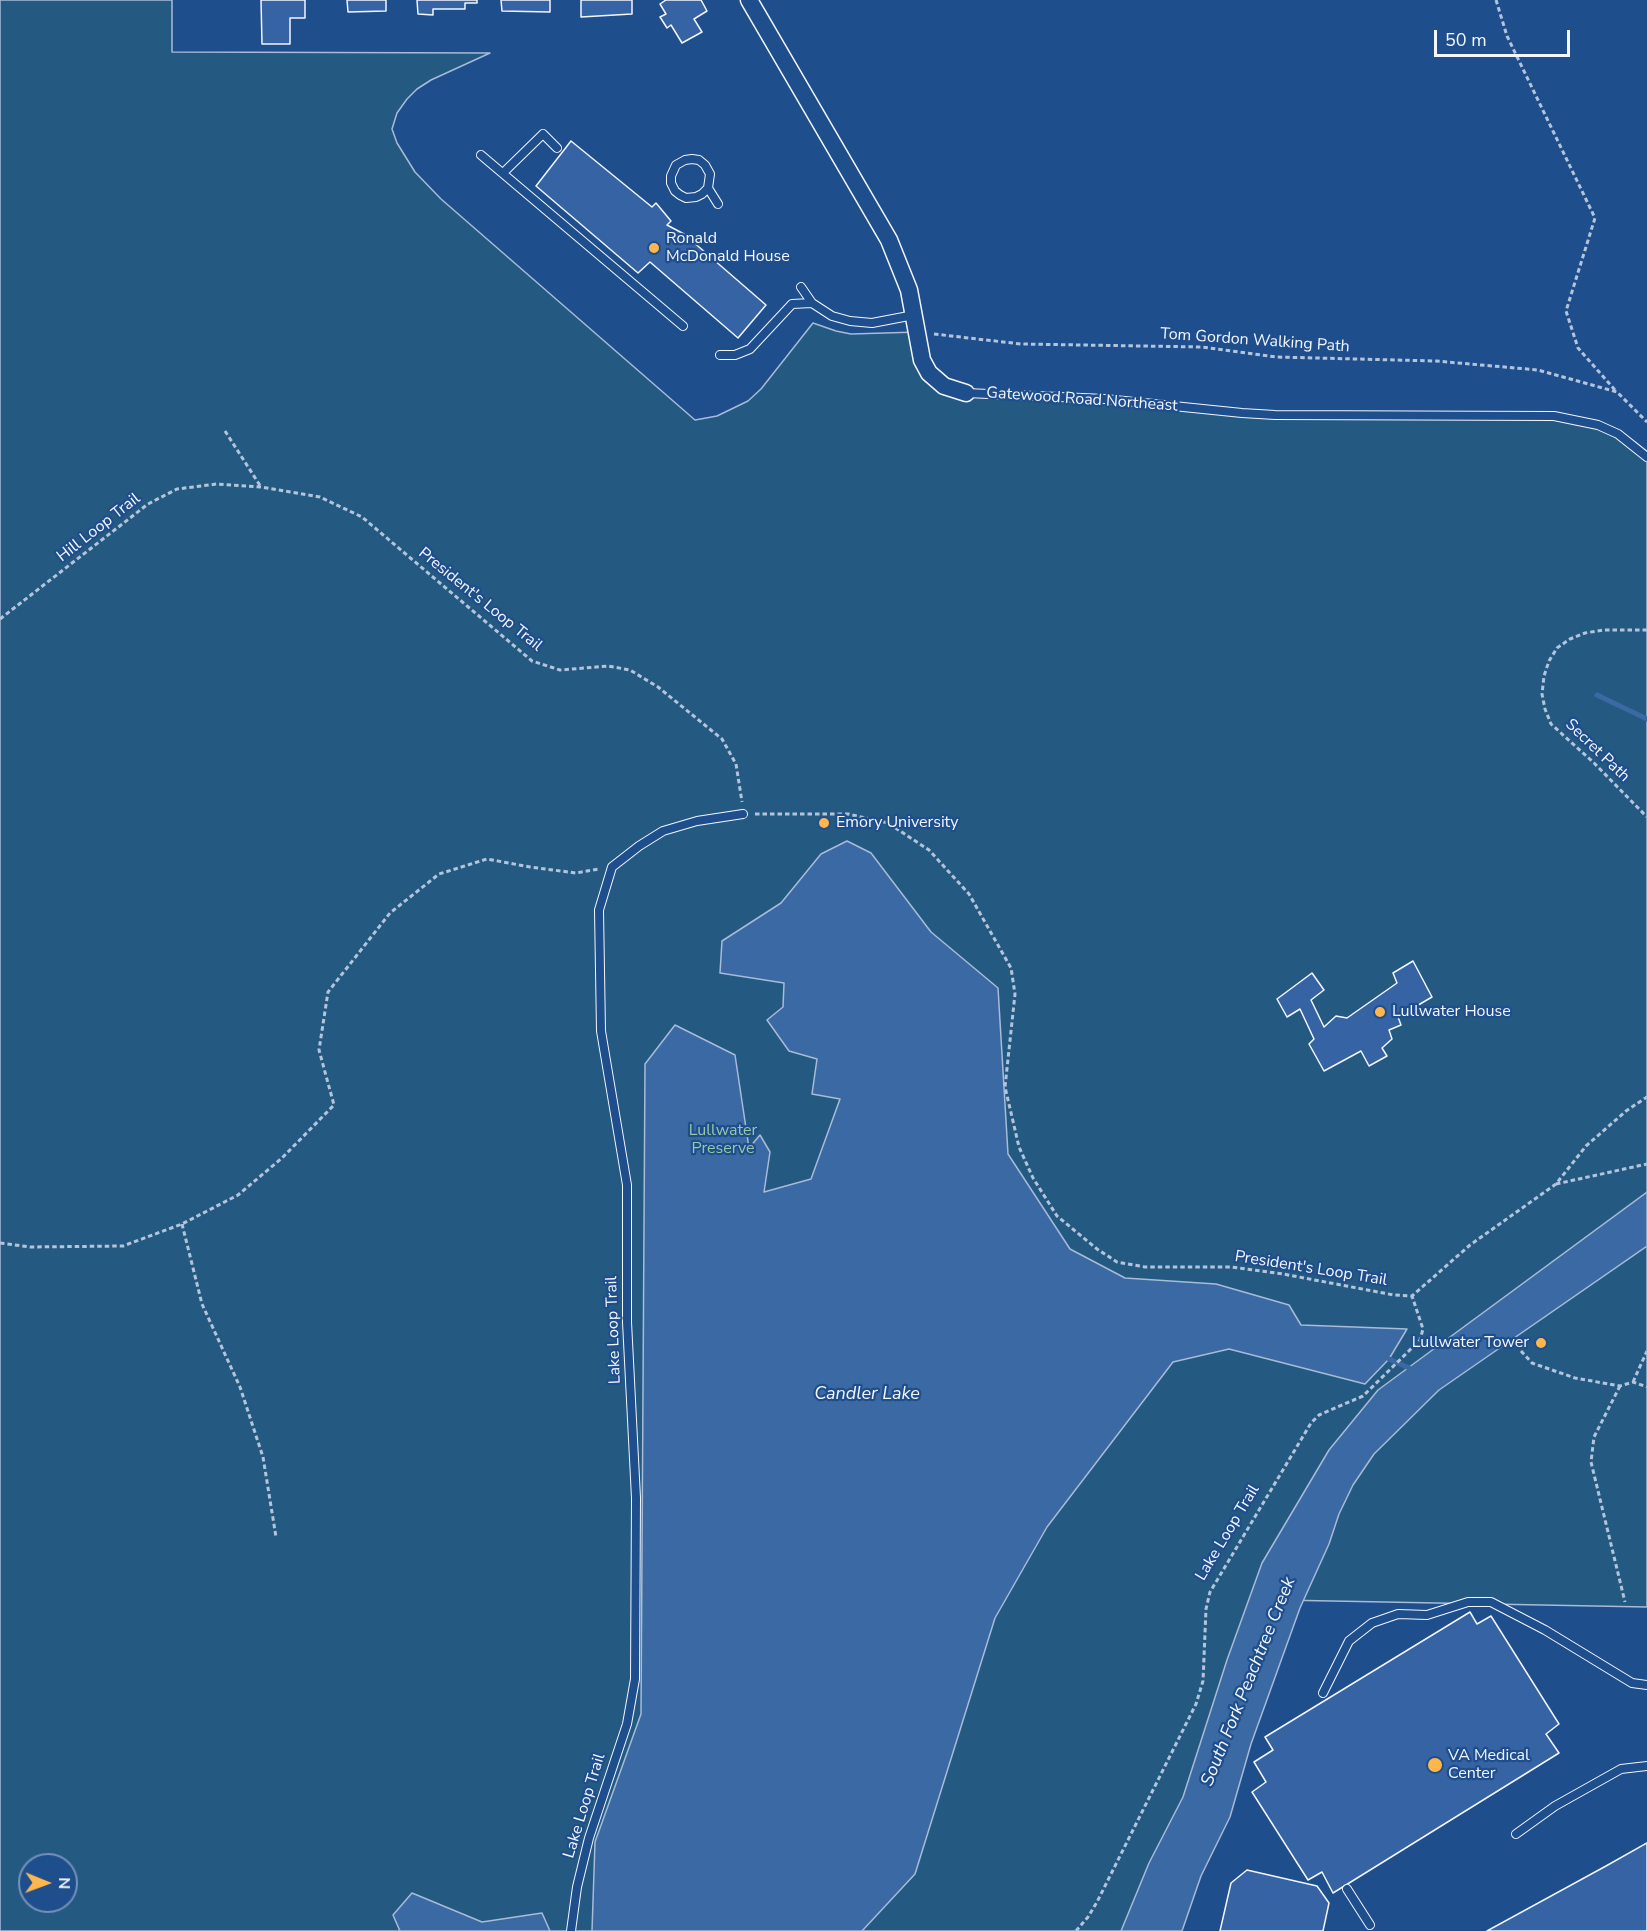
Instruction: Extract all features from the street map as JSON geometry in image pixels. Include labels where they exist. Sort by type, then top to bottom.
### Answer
[{"type":"street","name":"Gatewood Road Northeast","points":[[749,0],[889,240],[906,282],[922,360],[930,373],[944,386],[966,393]]},
{"type":"lane","points":[[503,173],[543,134],[557,148]]},
{"type":"lane","points":[[481,155],[683,326]]},
{"type":"lane","points":[[708,188],[696,198],[686,198],[680,195],[671,183],[671,176],[676,165],[684,160],[699,160],[705,165],[710,174],[708,188],[718,204]]},
{"type":"lane","points":[[801,287],[812,303],[832,316],[849,321],[916,324]]},
{"type":"lane","points":[[720,355],[735,355],[750,349],[792,304],[812,303]]},
{"type":"lane","name":"Gatewood Road Northeast","points":[[966,393],[1105,399],[1275,415],[1554,416],[1598,425],[1618,434],[1647,457]]},
{"type":"lane","points":[[612,867],[663,831],[697,821],[743,814]]},
{"type":"lane","name":"Lake Loop Trail","points":[[571,1931],[577,1887],[589,1838],[627,1724],[635,1679],[636,1498],[627,1322],[627,1185],[601,1031],[599,910],[612,867]]},
{"type":"lane","points":[[1323,1693],[1349,1641],[1372,1623],[1398,1614],[1428,1615],[1468,1602],[1491,1602],[1545,1630],[1632,1683],[1647,1685]]},
{"type":"lane","points":[[1516,1834],[1555,1806],[1621,1770],[1647,1766]]},
{"type":"lane","points":[[1347,1889],[1370,1925]]},
{"type":"path","points":[[1497,0],[1507,36],[1595,218],[1566,311],[1578,348],[1617,392]]},
{"type":"path","name":"Tom Gordon Walking Path","points":[[916,324],[1021,344],[1202,347],[1276,357],[1436,361],[1538,370],[1617,392],[1647,422]]},
{"type":"path","points":[[225,431],[261,487]]},
{"type":"path","name":"Hill Loop Trail","points":[[0,620],[148,504],[177,489],[217,484],[261,487]]},
{"type":"path","name":"President's Loop Trail","points":[[261,487],[320,497],[362,517],[532,661],[560,670],[608,666],[630,670],[658,687],[722,739],[736,764],[743,814],[848,814],[888,823],[929,850],[969,894],[1011,968],[1015,994],[1005,1086],[1019,1147],[1032,1178],[1057,1216],[1097,1249],[1117,1262],[1145,1267],[1231,1267],[1283,1274],[1394,1295],[1412,1296]]},
{"type":"path","name":"Secret Path","points":[[1647,630],[1603,630],[1585,633],[1570,639],[1557,648],[1549,661],[1542,694],[1551,724],[1594,763],[1647,817]]},
{"type":"path","points":[[0,1243],[30,1247],[123,1246],[182,1224],[238,1195],[282,1158],[334,1105],[319,1050],[328,992],[390,912],[439,874],[487,859],[576,873],[612,867]]},
{"type":"path","points":[[1412,1296],[1470,1245],[1556,1184],[1586,1146],[1647,1097]]},
{"type":"path","points":[[1556,1184],[1647,1164]]},
{"type":"path","points":[[182,1224],[202,1304],[240,1387],[263,1457],[276,1537]]},
{"type":"path","name":"Lake Loop Trail","points":[[1076,1931],[1097,1902],[1196,1704],[1203,1681],[1206,1609],[1210,1592],[1311,1423],[1319,1415],[1363,1396],[1420,1340],[1424,1329],[1412,1296]]},
{"type":"path","points":[[1521,1351],[1532,1363],[1575,1378],[1620,1386],[1634,1382],[1647,1387]]},
{"type":"path","points":[[1634,1382],[1647,1351]]},
{"type":"path","points":[[1620,1386],[1594,1437],[1591,1462],[1625,1602]]},
{"type":"green space","name":"Lullwater Preserve","points":[[0,0],[172,0],[172,52],[490,53],[431,80],[417,89],[397,113],[392,129],[397,143],[415,172],[441,199],[695,420],[717,416],[748,401],[761,389],[813,323],[851,334],[918,332],[922,360],[966,393],[1073,398],[1242,413],[1554,416],[1598,425],[1647,457],[1647,1607],[1279,1600],[1151,1931],[0,1931]]},
{"type":"water","name":"Candler Lake","points":[[847,841],[871,853],[931,932],[998,988],[1008,1154],[1070,1249],[1125,1278],[1216,1284],[1289,1305],[1301,1325],[1407,1329],[1389,1359],[1365,1384],[1229,1349],[1173,1362],[1047,1527],[995,1618],[915,1874],[862,1931],[592,1931],[595,1842],[641,1714],[645,1064],[675,1025],[735,1055],[749,1148],[760,1135],[770,1152],[764,1192],[811,1179],[840,1099],[812,1094],[817,1059],[789,1051],[767,1020],[783,1007],[784,983],[720,973],[722,941],[781,903],[821,854]]},
{"type":"water","name":"South Fork Peachtree Creek","points":[[1647,1192],[1647,1246],[1439,1390],[1374,1454],[1353,1485],[1339,1514],[1329,1544],[1300,1608],[1251,1744],[1230,1817],[1201,1876],[1182,1931],[1121,1931],[1149,1863],[1183,1797],[1227,1660],[1262,1563],[1329,1450],[1378,1390]]},
{"type":"water","points":[[412,1893],[482,1922],[542,1913],[550,1931],[400,1931],[393,1915]]},
{"type":"building","points":[[261,0],[305,0],[305,18],[290,18],[290,44],[262,44]]},
{"type":"building","points":[[347,0],[386,0],[386,11],[348,12]]},
{"type":"building","points":[[417,0],[477,0],[477,3],[465,3],[465,9],[433,9],[433,15],[418,14]]},
{"type":"building","points":[[501,0],[550,0],[550,12],[502,11]]},
{"type":"building","points":[[581,0],[632,0],[632,14],[581,17]]},
{"type":"building","points":[[666,0],[701,0],[707,11],[694,19],[702,32],[682,43],[671,25],[667,28],[660,17],[666,14],[660,4]]},
{"type":"building","name":"Ronald McDonald House","points":[[571,141],[652,207],[656,203],[671,221],[667,225],[684,234],[766,305],[738,338],[650,262],[638,273],[536,186]]},
{"type":"building","name":"Lullwater House","points":[[1413,961],[1432,997],[1398,1017],[1401,1025],[1389,1030],[1392,1039],[1382,1048],[1387,1056],[1369,1066],[1361,1051],[1324,1071],[1309,1044],[1314,1039],[1300,1009],[1287,1017],[1277,999],[1312,973],[1324,990],[1311,1000],[1324,1027],[1336,1016],[1347,1018],[1397,983],[1393,973]]},
{"type":"building","points":[[1470,1612],[1477,1624],[1491,1616],[1559,1724],[1546,1734],[1559,1753],[1333,1893],[1322,1872],[1308,1880],[1252,1792],[1266,1782],[1254,1762],[1273,1750],[1265,1737]]},
{"type":"building","points":[[1647,1843],[1647,1931],[1487,1931],[1606,1866]]},
{"type":"building","points":[[1247,1870],[1317,1886],[1329,1903],[1323,1931],[1220,1931],[1231,1883]]},
{"type":"waterway","points":[[1597,695],[1647,719]]},
{"type":"waterway","points":[[1389,1359],[1409,1368]]},
{"type":"place","name":"Ronald McDonald House","points":[[654,248]]},
{"type":"place","name":"Emory University","points":[[824,823]]},
{"type":"place","name":"Lullwater House","points":[[1380,1012]]},
{"type":"place","name":"Lullwater Tower","points":[[1541,1343]]},
{"type":"place","name":"VA Medical Center","points":[[1435,1765]]}]
